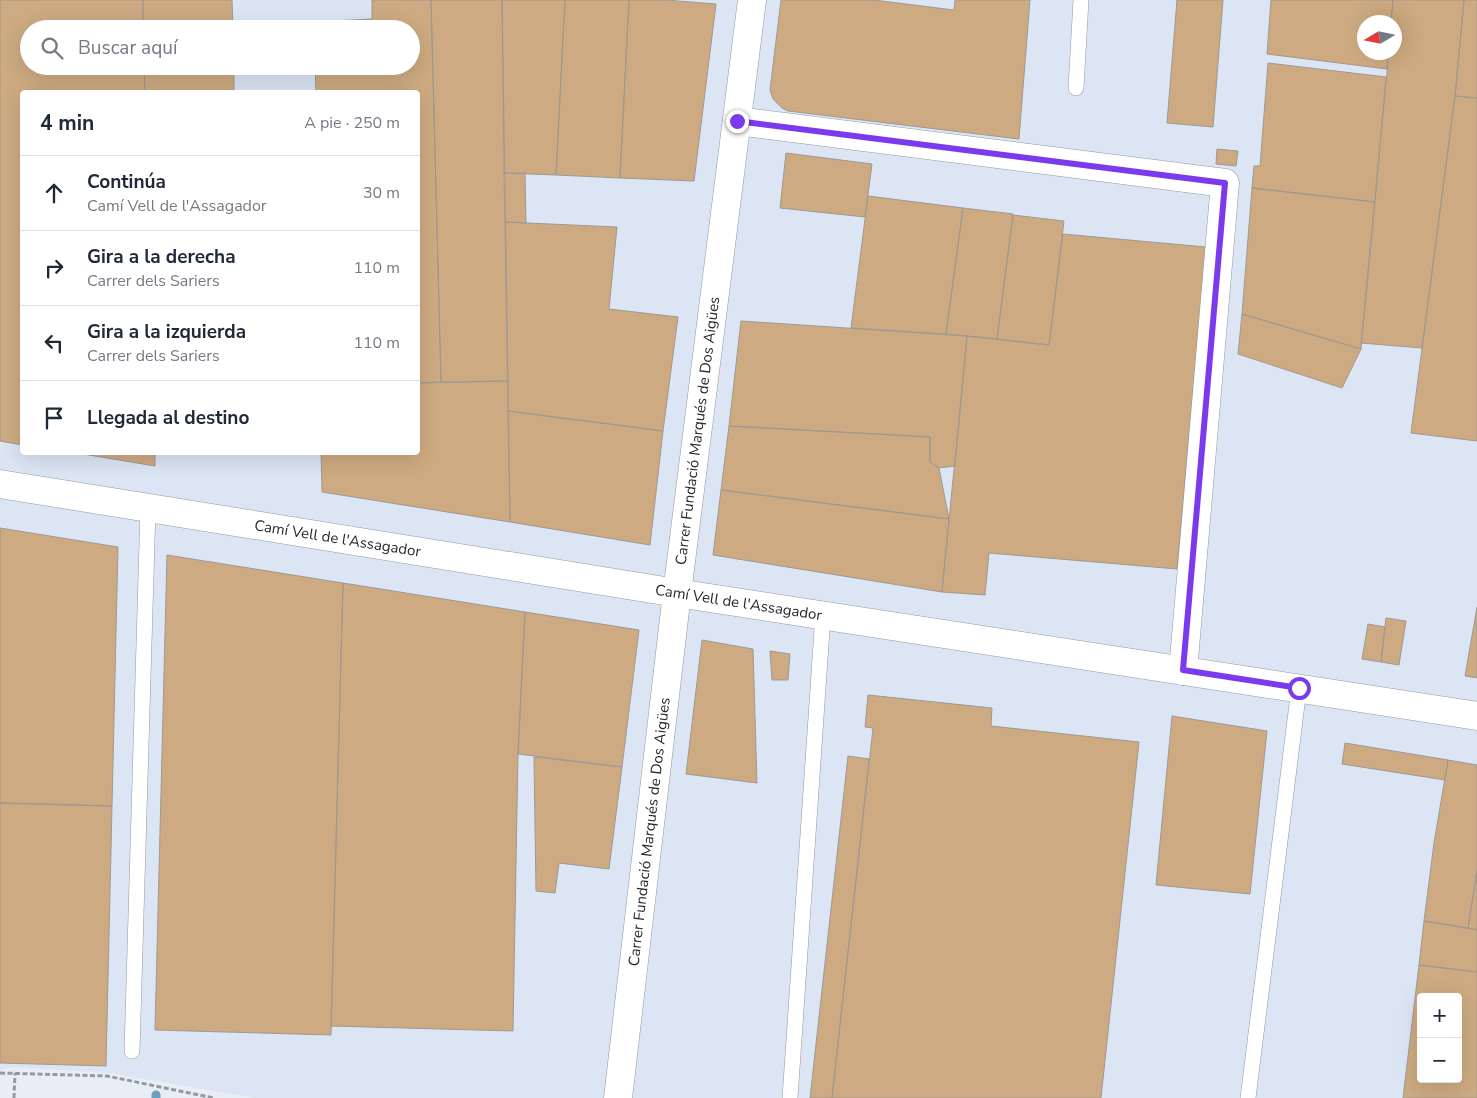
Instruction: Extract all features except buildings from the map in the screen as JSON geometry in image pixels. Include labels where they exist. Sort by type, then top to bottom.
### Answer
[{"type":"street","name":"Carrer Fundació Marqués de Dos Aigües","points":[[618,1098],[677,593],[752,0]]},
{"type":"street","points":[[737,121],[1225,183],[1183,670]]},
{"type":"street","name":"Camí Vell de l'Assagador","points":[[0,484],[677,593],[1477,716]]},
{"type":"lane","points":[[1076,88],[1081,0]]},
{"type":"lane","points":[[132,1051],[148,508]]},
{"type":"lane","points":[[790,1098],[823,615]]},
{"type":"lane","points":[[1248,1098],[1299,688]]},
{"type":"path","points":[[0,1073],[107,1076],[214,1098]]},
{"type":"path","points":[[14,1098],[15,1073]]},
{"type":"shaded area","points":[[0,0],[1477,0],[1477,1098],[255,1098],[110,1073],[11,1067],[0,1071]]},
{"type":"route","points":[[737,121],[1225,183],[1183,670],[1299,688]]}]
